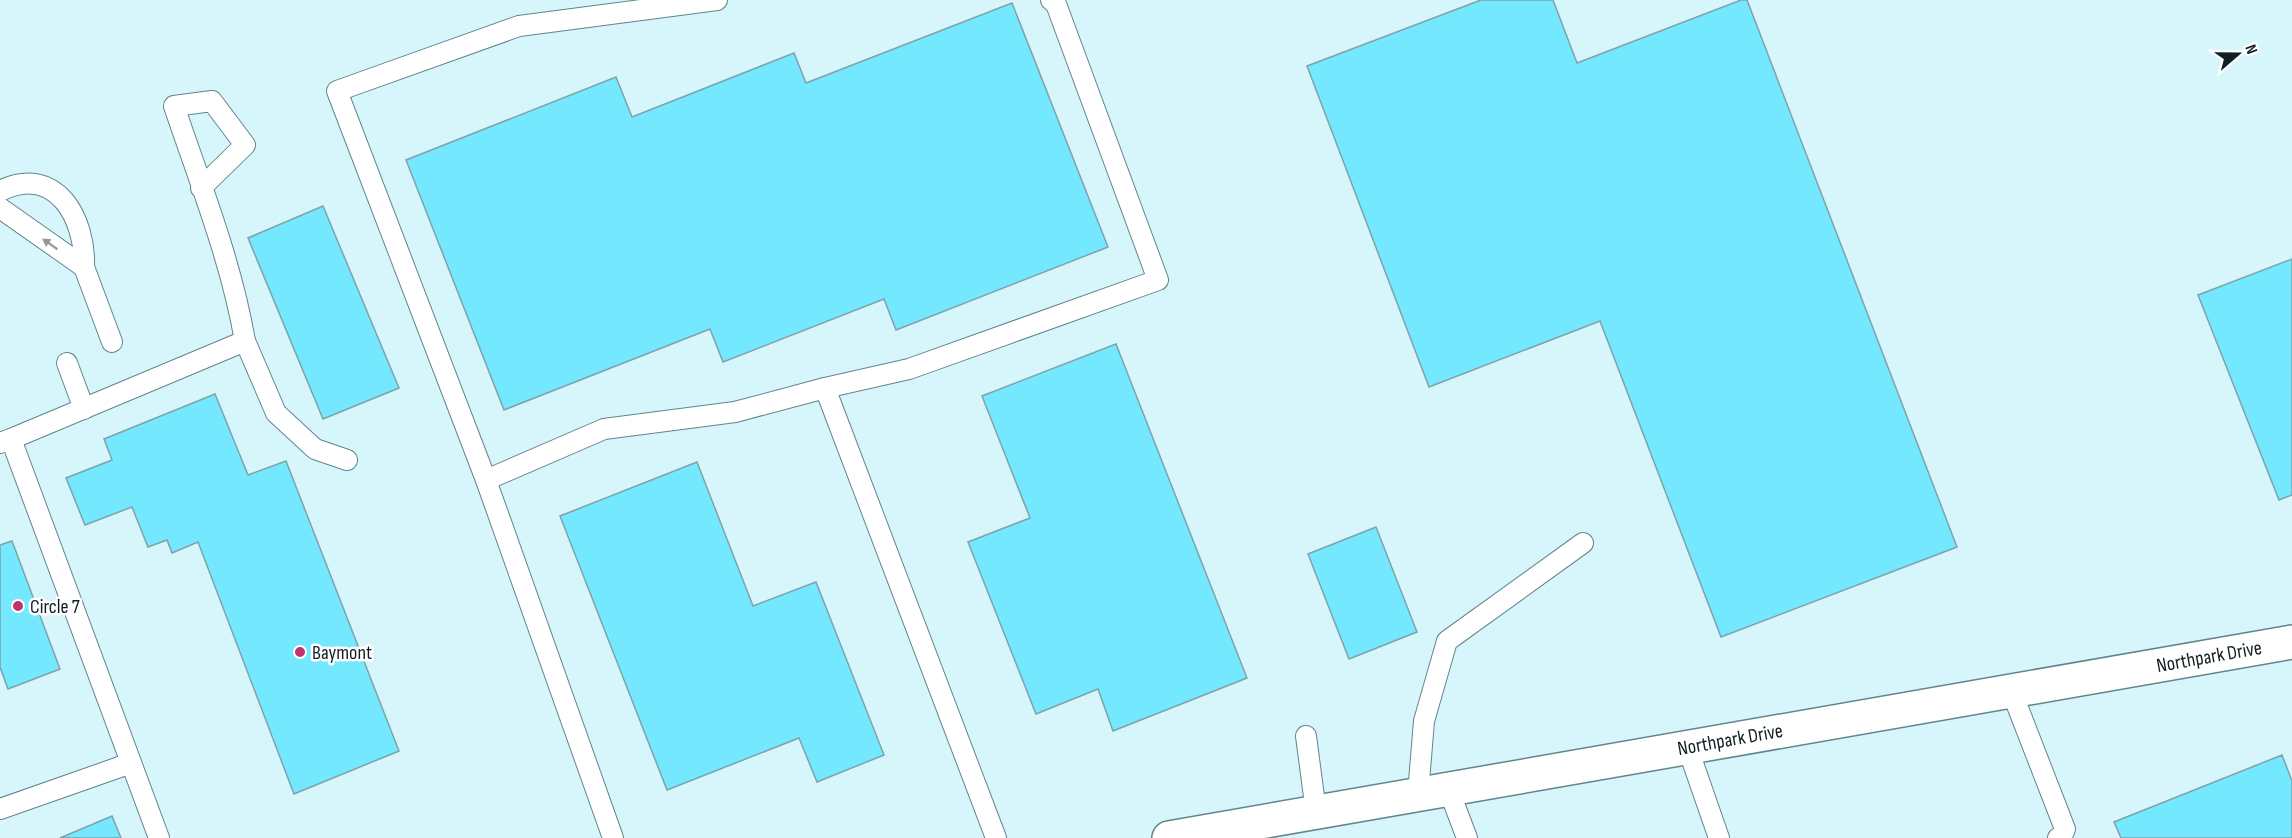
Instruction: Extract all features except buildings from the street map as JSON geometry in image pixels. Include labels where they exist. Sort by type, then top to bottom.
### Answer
[{"type":"street","name":"Northpark Drive","points":[[1169,838],[2292,642]]},
{"type":"lane","points":[[613,838],[486,480],[337,92],[519,26],[717,0]]},
{"type":"lane","points":[[486,480],[604,429],[735,412],[909,369],[1158,280],[1056,4],[1051,0]]},
{"type":"lane","points":[[0,191],[23,183],[54,190],[63,198],[70,208],[85,248],[84,267],[112,342]]},
{"type":"lane","points":[[201,189],[237,297],[245,340],[276,413],[315,449],[347,460]]},
{"type":"lane","points":[[0,208],[84,267]]},
{"type":"lane","points":[[159,838],[6,441],[245,340]]},
{"type":"lane","points":[[67,363],[84,409]]},
{"type":"lane","points":[[825,388],[996,838]]},
{"type":"lane","points":[[1467,838],[1433,791],[1424,721],[1447,641],[1583,543]]},
{"type":"lane","points":[[2011,690],[2065,829],[2062,836],[2058,838]]},
{"type":"lane","points":[[1306,736],[1316,812]]},
{"type":"lane","points":[[1687,746],[1712,836]]},
{"type":"lane","points":[[0,809],[131,764]]},
{"type":"place","name":"Circle 7","points":[[18,606]]},
{"type":"place","name":"Baymont","points":[[300,652]]}]
